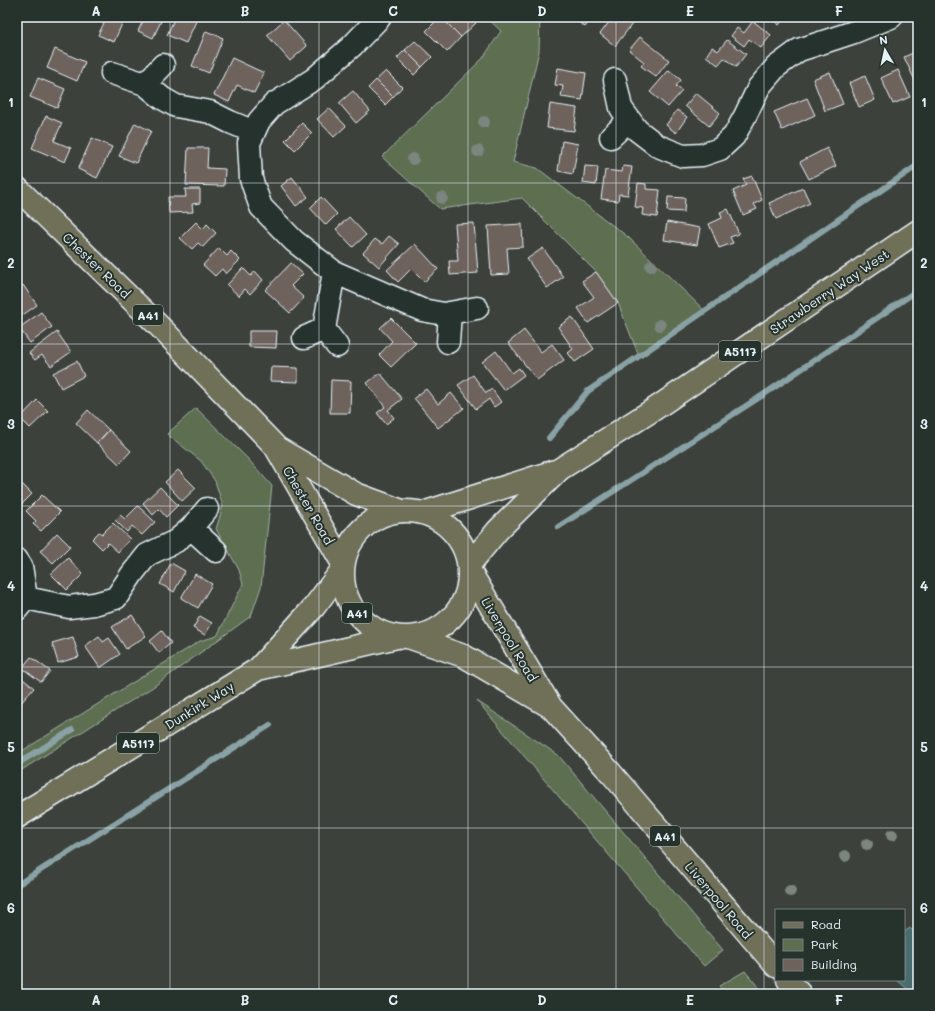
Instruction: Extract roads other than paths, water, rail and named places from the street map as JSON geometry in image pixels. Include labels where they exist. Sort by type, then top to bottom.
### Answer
[{"type":"main road","name":"Chester Road","points":[[17,188],[160,327],[275,446],[343,567]]},
{"type":"main road","name":"Strawberry Way West","points":[[469,568],[498,530],[560,470],[656,408],[918,231]]},
{"type":"main road","name":"Chester Road","points":[[275,446],[356,494],[413,512]]},
{"type":"main road","name":"Strawberry Way West","points":[[413,512],[560,470]]},
{"type":"main road","name":"A41","points":[[413,512],[442,522],[457,536],[464,550],[469,568],[467,590],[460,608],[445,624],[425,634],[403,637],[376,630],[354,610],[345,591],[343,567],[350,544],[363,528],[378,517],[413,512]]},
{"type":"main road","name":"Dunkirk Way","points":[[17,817],[258,669],[314,608],[343,567]]},
{"type":"main road","name":"Liverpool Road","points":[[469,568],[551,707],[611,773],[775,965]]},
{"type":"main road","name":"Dunkirk Way","points":[[258,669],[403,637]]},
{"type":"main road","name":"Liverpool Road","points":[[403,637],[464,656],[551,707]]},
{"type":"main road","points":[[789,981],[800,994]]},
{"type":"street","points":[[380,17],[352,46],[314,79],[274,104],[259,121],[248,143],[251,179],[261,207],[294,241],[334,272],[422,310],[444,314],[477,308]]},
{"type":"street","points":[[615,80],[621,108],[637,130],[658,146],[683,156],[702,155],[720,149],[734,136],[759,87],[776,67],[799,50],[852,24],[891,17]]},
{"type":"street","points":[[145,84],[163,65]]},
{"type":"street","points":[[112,73],[145,84],[162,98],[176,106],[210,112],[254,132]]},
{"type":"street","points":[[610,138],[629,120]]},
{"type":"street","points":[[334,272],[324,329],[337,346]]},
{"type":"street","points":[[448,342],[450,313]]},
{"type":"street","points":[[304,338],[324,329]]},
{"type":"street","points":[[17,560],[21,566],[21,604],[69,607],[94,604],[116,598],[147,555],[176,541],[191,528],[207,509]]},
{"type":"street","points":[[191,528],[216,551]]},
{"type":"water","points":[[910,928],[918,936],[918,994],[913,994],[898,981],[905,981],[905,931]]},
{"type":"waterway","points":[[549,438],[588,391],[918,165]]},
{"type":"waterway","points":[[558,527],[763,395],[918,290]]},
{"type":"waterway","points":[[17,885],[270,725]]},
{"type":"waterway","points":[[17,764],[72,730]]}]
